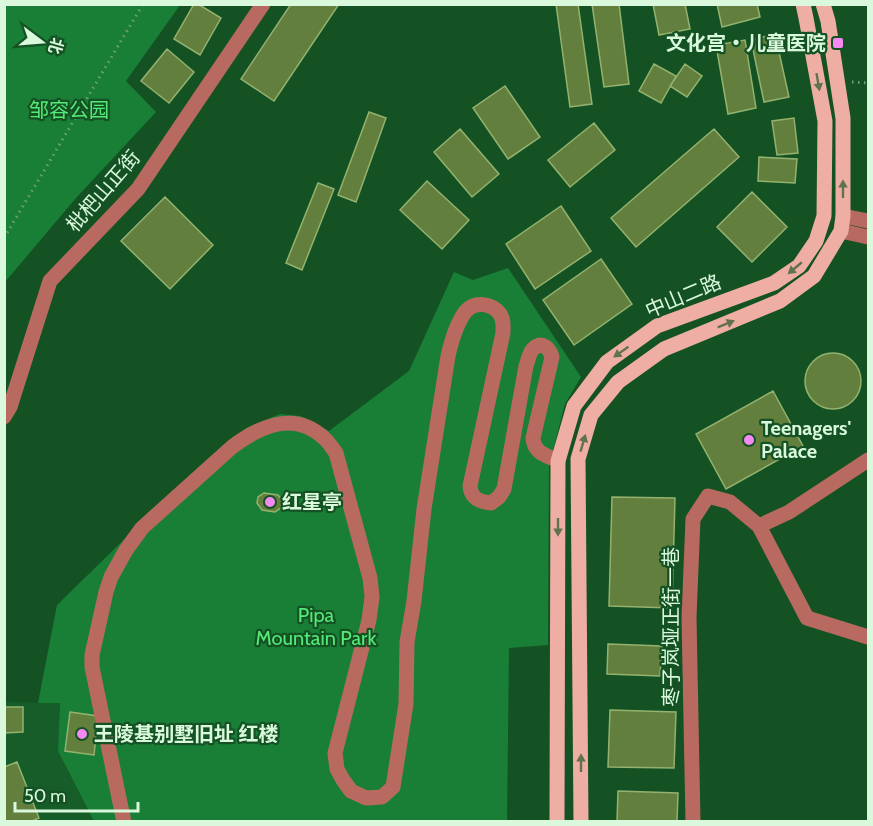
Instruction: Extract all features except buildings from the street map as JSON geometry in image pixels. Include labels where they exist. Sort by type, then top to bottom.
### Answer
[{"type":"main road","name":"中山二路","points":[[557,822],[558,461],[574,406],[608,362],[657,326],[774,283],[799,266],[816,242],[824,216],[825,121],[803,4]]},
{"type":"main road","points":[[581,822],[579,459],[591,415],[618,382],[664,349],[780,301],[814,276],[842,224],[843,118],[828,21],[823,4]]},
{"type":"street","name":"枇杷山正街","points":[[4,417],[10,407],[50,281],[138,189],[263,4]]},
{"type":"street","points":[[842,224],[868,221]]},
{"type":"street","points":[[842,224],[868,237]]},
{"type":"street","points":[[124,822],[92,667],[92,655],[106,592],[117,565],[142,528],[232,447],[248,435],[273,424],[286,422],[311,429],[324,438],[336,453],[370,578],[372,597],[369,620],[335,753],[337,769],[343,780],[351,791],[366,798],[382,797],[393,787],[406,704],[407,642],[424,508],[444,380],[452,342],[469,308],[478,305],[493,307],[503,321],[503,333],[470,486],[475,499],[491,503],[500,497],[504,489],[526,366],[534,348],[540,346],[546,346],[551,350],[552,357],[533,438],[534,446],[539,452],[558,461]]},
{"type":"street","points":[[868,460],[789,512],[759,526],[807,618],[868,637]]},
{"type":"street","name":"枣子岚垭正街一巷","points":[[693,822],[689,617],[693,519],[708,496],[730,502],[759,526]]},
{"type":"path","points":[[4,238],[143,4]]},
{"type":"shaded area","points":[[5,702],[60,703],[58,751],[94,821],[5,822]]},
{"type":"green space","name":"邹容公园","points":[[5,4],[180,5],[126,81],[156,112],[76,198],[5,282]]},
{"type":"green space","name":"Pipa Mountain Park","points":[[508,268],[581,377],[565,404],[549,466],[548,645],[509,648],[507,821],[94,821],[58,751],[60,703],[38,703],[57,605],[140,524],[246,428],[280,414],[300,416],[329,431],[409,371],[454,272],[473,280]]},
{"type":"place","name":"文化宫‧儿童医院","points":[[838,43]]},
{"type":"place","name":"Teenagers' Palace","points":[[749,440]]},
{"type":"place","name":"红星亭","points":[[270,502]]},
{"type":"place","name":"王陵基别墅旧址 红楼","points":[[82,734]]}]
